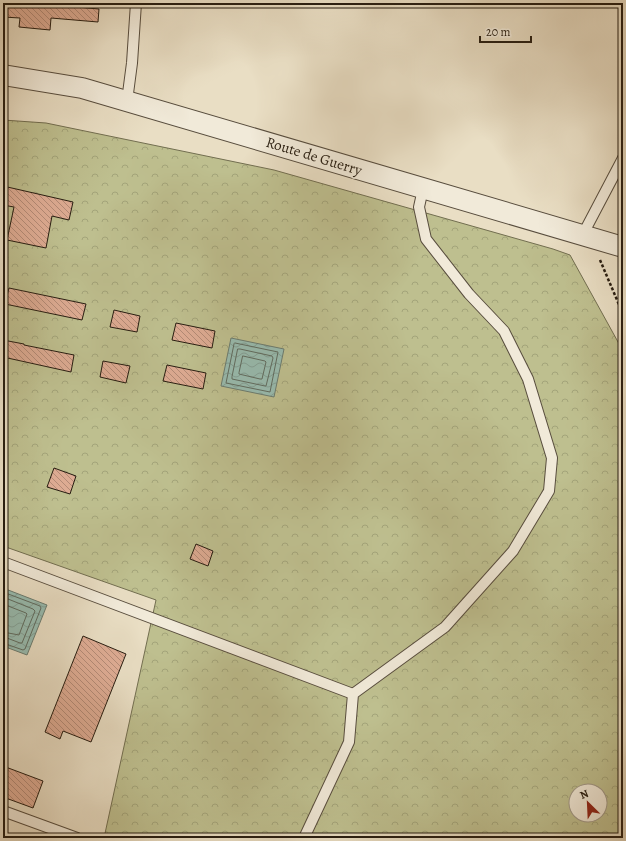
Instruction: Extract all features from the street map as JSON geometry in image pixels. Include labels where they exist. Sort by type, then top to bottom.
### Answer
[{"type":"street","name":"Route de Guerry","points":[[3,75],[82,88],[623,248]]},
{"type":"lane","points":[[127,101],[132,64],[136,3]]},
{"type":"lane","points":[[588,237],[623,158]]},
{"type":"lane","points":[[304,838],[349,742],[353,694],[445,627],[512,551],[549,491],[552,458],[528,379],[504,331],[469,294],[426,239],[419,207],[424,189]]},
{"type":"lane","points":[[3,562],[353,694]]},
{"type":"lane","points":[[3,811],[77,838]]},
{"type":"path","points":[[588,237],[623,314]]},
{"type":"green space","points":[[3,120],[46,123],[274,170],[570,255],[623,351],[623,838],[104,838],[156,600],[3,546]]},
{"type":"water","points":[[231,338],[284,349],[274,397],[221,386]]},
{"type":"water","points":[[3,588],[47,605],[27,655],[3,646]]},
{"type":"building","points":[[3,3],[53,3],[53,5],[99,9],[98,22],[51,18],[50,30],[19,27],[20,18],[3,17]]},
{"type":"building","points":[[3,186],[73,202],[69,220],[52,216],[46,248],[7,240],[14,207],[3,205]]},
{"type":"building","points":[[9,288],[86,304],[82,320],[5,304]]},
{"type":"building","points":[[114,310],[140,316],[137,332],[110,327]]},
{"type":"building","points":[[176,323],[215,331],[212,348],[172,340]]},
{"type":"building","points":[[3,340],[74,355],[71,372],[3,357]]},
{"type":"building","points":[[103,361],[130,366],[126,383],[100,377]]},
{"type":"building","points":[[167,365],[206,373],[203,389],[163,381]]},
{"type":"building","points":[[54,468],[76,476],[70,494],[47,487]]},
{"type":"building","points":[[196,544],[213,551],[208,566],[190,559]]},
{"type":"building","points":[[83,636],[126,654],[91,742],[63,731],[60,739],[45,732]]},
{"type":"building","points":[[3,766],[43,781],[33,808],[3,797]]}]
